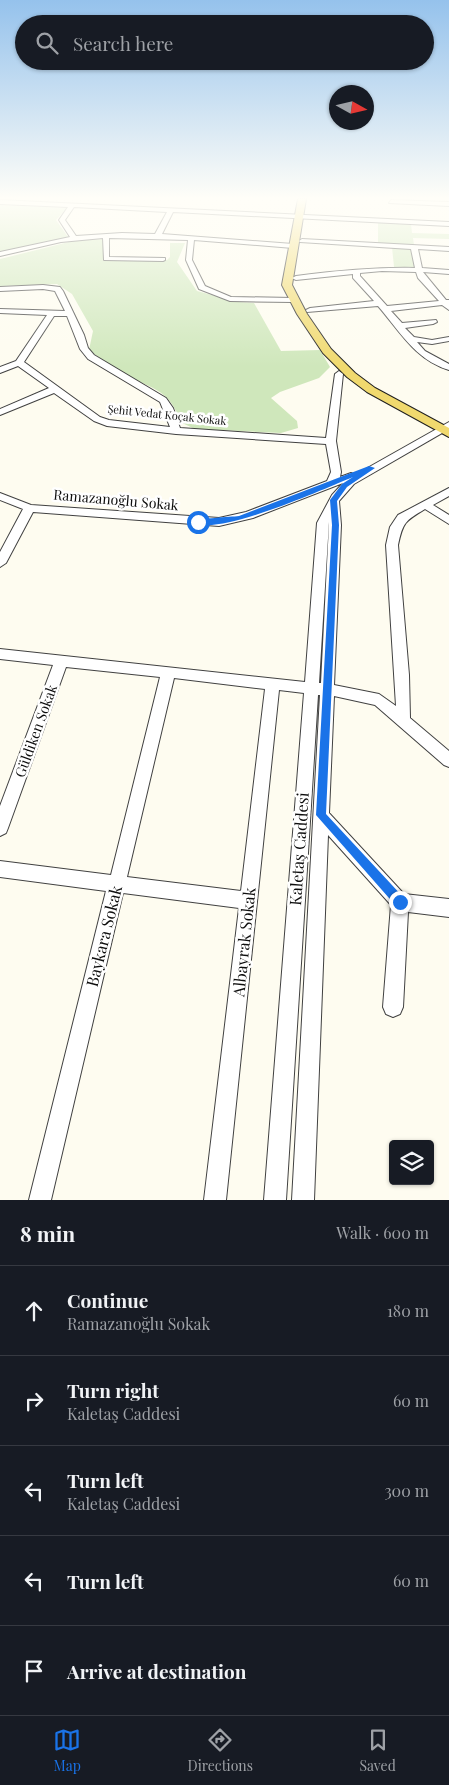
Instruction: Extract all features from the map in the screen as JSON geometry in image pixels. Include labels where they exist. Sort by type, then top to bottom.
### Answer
[{"type":"main road","points":[[294,255],[287,285],[293,300],[340,366],[370,390],[447,427]]},
{"type":"main road","points":[[297,255],[296,278],[299,293],[342,356],[359,372],[447,427]]},
{"type":"street","points":[[106,255],[106,259],[163,259]]},
{"type":"street","points":[[189,255],[189,260],[202,287],[208,290],[230,299],[293,300]]},
{"type":"street","points":[[376,255],[389,257],[419,270],[449,272]]},
{"type":"street","points":[[296,278],[358,271],[394,255]]},
{"type":"street","points":[[416,255],[421,276],[448,304]]},
{"type":"street","points":[[358,271],[356,276],[411,339],[414,347],[449,368]]},
{"type":"street","points":[[0,289],[56,289],[70,314],[84,349],[91,357],[163,400],[176,430]]},
{"type":"street","points":[[310,310],[448,304]]},
{"type":"street","points":[[0,311],[70,314]]},
{"type":"street","points":[[0,370],[18,363],[52,313]]},
{"type":"street","points":[[398,326],[433,322]]},
{"type":"street","points":[[411,339],[432,342],[449,339]]},
{"type":"street","name":"Şehit Vedat Koçak Sokak","points":[[18,363],[97,419],[107,423],[331,441]]},
{"type":"street","points":[[332,483],[336,472],[331,441],[339,374]]},
{"type":"street","points":[[0,412],[55,389]]},
{"type":"street","name":"Kaletaş Caddesi","points":[[275,1200],[335,525],[334,500],[345,486],[371,468],[447,427]]},
{"type":"street","name":"Ramazanoğlu Sokak","points":[[0,496],[28,508],[187,522],[219,522],[249,515],[371,468]]},
{"type":"street","points":[[403,720],[402,675],[392,545],[396,527],[402,518],[449,491]]},
{"type":"street","points":[[425,504],[449,520]]},
{"type":"street","points":[[0,563],[28,508]]},
{"type":"street","points":[[0,654],[319,689],[379,700],[449,760]]},
{"type":"street","name":"Güldiken Sokak","points":[[0,828],[61,661]]},
{"type":"street","name":"Baykara Sokak","points":[[40,1200],[168,673]]},
{"type":"street","name":"Albayrak Sokak","points":[[215,1200],[273,684]]},
{"type":"street","name":"Kaletaş Caddesi","points":[[303,1200],[321,815],[319,689]]},
{"type":"street","points":[[321,815],[400,902],[449,908]]},
{"type":"street","points":[[0,869],[249,901]]},
{"type":"street","points":[[393,1007],[400,902]]},
{"type":"green space","points":[[16,255],[103,255],[103,261],[167,260],[170,255],[180,255],[177,262],[197,291],[239,302],[254,303],[281,351],[320,350],[330,367],[319,378],[280,392],[271,398],[297,421],[298,428],[281,433],[195,429],[180,422],[176,411],[164,395],[117,370],[89,350],[93,331],[72,294],[57,284],[0,286],[0,259]]},
{"type":"green space","points":[[393,255],[413,255],[416,268],[394,267]]},
{"type":"route","points":[[198,522],[219,522],[240,518],[371,468],[340,490],[334,500],[335,525],[321,815],[400,902]]}]
